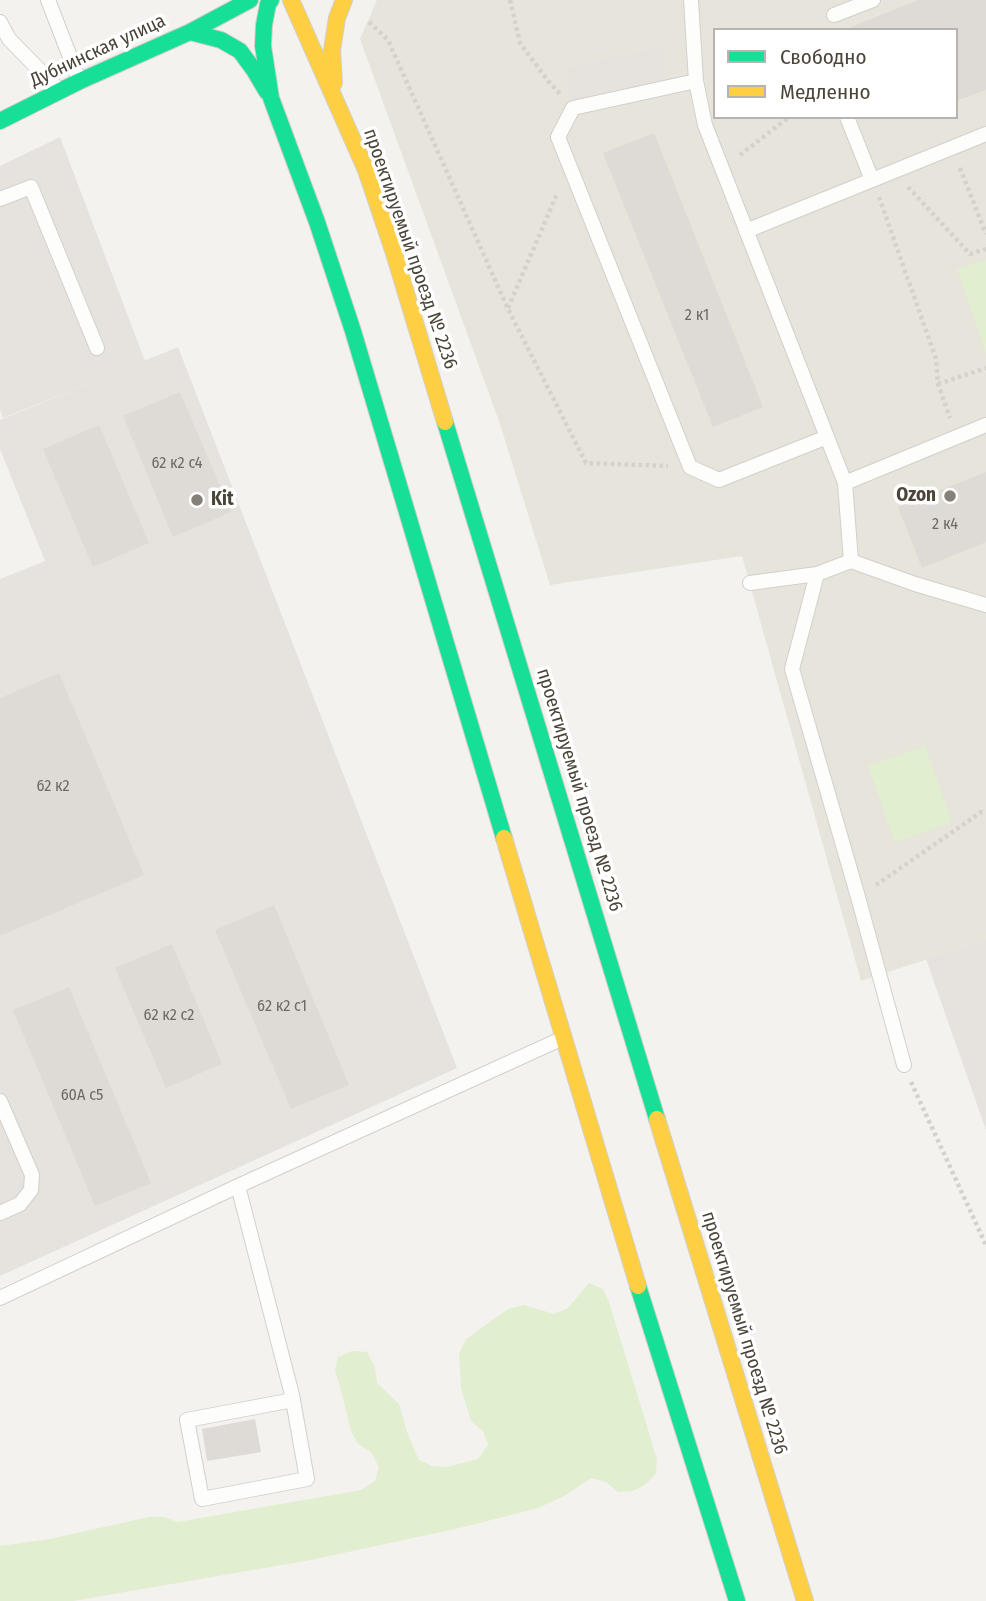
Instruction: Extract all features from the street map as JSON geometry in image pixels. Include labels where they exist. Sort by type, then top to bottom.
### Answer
[{"type":"main road","name":"Дубнинская улица","points":[[0,121],[80,81],[190,32],[250,0]]},
{"type":"main road","points":[[271,0],[264,25],[263,46],[271,98]]},
{"type":"main road","name":"проектируемый проезд № 2236","points":[[291,0],[366,170],[393,250],[805,1601]]},
{"type":"main road","points":[[335,99],[332,50],[337,18],[344,0]]},
{"type":"main road","points":[[190,32],[221,40],[240,51],[254,70],[271,98],[317,222],[354,331],[659,1357],[737,1601]]},
{"type":"lane","points":[[48,0],[80,81]]},
{"type":"lane","points":[[691,0],[696,81],[705,125],[845,483],[851,561]]},
{"type":"lane","points":[[834,15],[873,0]]},
{"type":"lane","points":[[0,22],[9,39],[60,91]]},
{"type":"lane","points":[[696,81],[573,108],[558,137],[690,467],[719,480],[827,437]]},
{"type":"lane","points":[[849,119],[873,180]]},
{"type":"lane","points":[[746,231],[986,134]]},
{"type":"lane","points":[[0,200],[32,187],[97,348]]},
{"type":"lane","points":[[845,483],[986,425]]},
{"type":"lane","points":[[750,583],[817,574],[851,561],[986,605]]},
{"type":"lane","points":[[817,574],[792,669],[904,1065]]},
{"type":"lane","points":[[0,1298],[564,1038]]},
{"type":"lane","points":[[0,1101],[32,1175],[31,1190],[20,1204],[0,1213]]},
{"type":"lane","points":[[238,1186],[293,1401],[307,1479],[202,1499],[187,1420],[293,1401]]},
{"type":"path","points":[[510,0],[520,43],[549,82],[573,108]]},
{"type":"path","points":[[361,14],[388,40],[508,309],[586,463],[690,467]]},
{"type":"path","points":[[722,169],[786,119]]},
{"type":"path","points":[[952,147],[986,234]]},
{"type":"path","points":[[508,309],[570,165]]},
{"type":"path","points":[[893,171],[970,254],[986,249]]},
{"type":"path","points":[[873,180],[936,359],[938,384],[956,436]]},
{"type":"path","points":[[938,384],[986,368]]},
{"type":"path","points":[[858,897],[986,811]]},
{"type":"path","points":[[904,1065],[986,1245]]},
{"type":"shaded area","points":[[377,0],[986,0],[986,940],[861,981],[742,556],[550,585],[500,424],[360,39]]},
{"type":"shaded area","points":[[660,48],[669,88],[573,108],[565,68]]},
{"type":"shaded area","points":[[60,137],[145,361],[3,418],[0,410],[0,166]]},
{"type":"shaded area","points":[[178,347],[457,1068],[0,1276],[0,579],[45,561],[0,449],[0,420]]},
{"type":"shaded area","points":[[986,940],[986,1130],[926,959]]},
{"type":"green space","points":[[986,260],[986,353],[957,269]]},
{"type":"green space","points":[[925,746],[952,822],[895,842],[868,766]]},
{"type":"green space","points":[[589,1283],[603,1289],[609,1302],[657,1459],[656,1474],[646,1484],[633,1491],[618,1492],[606,1482],[591,1478],[566,1495],[538,1508],[311,1560],[73,1601],[0,1601],[0,1546],[50,1539],[149,1517],[164,1517],[178,1522],[361,1490],[375,1481],[379,1467],[371,1452],[358,1444],[351,1431],[335,1371],[338,1357],[352,1351],[367,1352],[375,1367],[377,1383],[399,1404],[419,1460],[432,1466],[447,1467],[478,1459],[488,1445],[483,1431],[471,1421],[461,1388],[459,1354],[466,1339],[508,1309],[524,1305],[554,1314],[568,1308]]},
{"type":"building","points":[[918,0],[986,0],[986,90],[958,100],[958,28],[849,28]]},
{"type":"building","points":[[654,133],[763,407],[713,427],[603,153]]},
{"type":"building","points":[[180,392],[231,512],[173,537],[123,416]]},
{"type":"building","points":[[99,425],[149,543],[93,567],[43,449]]},
{"type":"building","points":[[986,472],[986,542],[922,568],[898,507]]},
{"type":"building","points":[[59,673],[144,875],[0,936],[0,698]]},
{"type":"building","points":[[274,905],[349,1085],[291,1109],[215,930]]},
{"type":"building","points":[[172,944],[222,1064],[166,1088],[115,968]]},
{"type":"building","points":[[69,987],[151,1183],[95,1206],[13,1010]]},
{"type":"building","points":[[255,1419],[261,1452],[207,1461],[202,1429]]},
{"type":"traffic: fast","points":[[0,121],[80,81],[190,32],[250,0]]},
{"type":"traffic: fast","points":[[271,0],[264,25],[263,46],[271,98],[317,222],[353,331],[504,838]]},
{"type":"traffic: fast","points":[[190,32],[221,40],[240,51],[267,92]]},
{"type":"traffic: fast","points":[[445,422],[657,1119]]},
{"type":"traffic: fast","points":[[638,1286],[737,1601]]},
{"type":"traffic: slow","points":[[291,0],[366,170],[445,422]]},
{"type":"traffic: slow","points":[[334,83],[332,50],[337,18],[344,0]]},
{"type":"traffic: slow","points":[[504,838],[638,1286]]},
{"type":"traffic: slow","points":[[657,1119],[805,1601]]},
{"type":"place","name":"Ozon","points":[[950,496]]},
{"type":"place","name":"Kit","points":[[197,500]]}]
